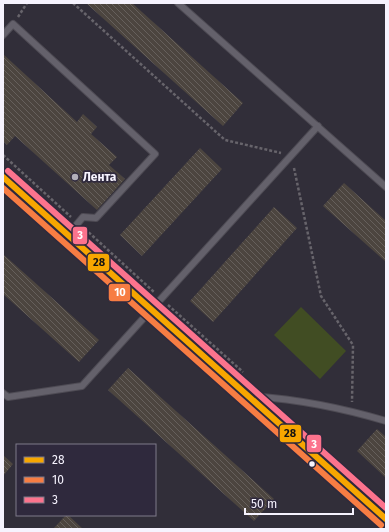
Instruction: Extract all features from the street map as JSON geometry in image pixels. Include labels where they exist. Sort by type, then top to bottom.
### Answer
[{"type":"street","points":[[3,177],[386,519]]},
{"type":"lane","points":[[178,3],[386,187]]},
{"type":"lane","points":[[3,35],[14,24],[155,154],[96,218],[83,217],[68,235]]},
{"type":"lane","points":[[3,393],[8,397],[82,386],[318,126]]},
{"type":"lane","points":[[247,396],[272,397],[352,411],[386,421]]},
{"type":"path","points":[[14,24],[27,3]]},
{"type":"path","points":[[73,3],[224,140],[291,156],[320,296],[353,345],[352,411]]},
{"type":"path","points":[[3,155],[248,376]]},
{"type":"green space","points":[[301,307],[346,351],[320,379],[274,335]]},
{"type":"building","points":[[86,3],[132,3],[243,103],[223,126]]},
{"type":"building","points":[[3,54],[77,122],[83,114],[97,127],[91,134],[117,157],[109,165],[125,179],[97,210],[15,136],[7,145],[3,141]]},
{"type":"building","points":[[200,148],[222,169],[142,256],[120,235]]},
{"type":"building","points":[[344,183],[386,221],[386,262],[323,206]]},
{"type":"building","points":[[274,207],[297,228],[213,322],[190,301]]},
{"type":"building","points":[[3,254],[99,340],[79,362],[3,294]]},
{"type":"building","points":[[128,368],[274,499],[254,521],[108,390]]},
{"type":"building","points":[[377,429],[386,437],[386,478],[357,451]]},
{"type":"building","points":[[3,455],[13,464],[3,476]]},
{"type":"building","points":[[65,516],[69,516],[83,529],[53,529]]},
{"type":"transit line","name":"3","points":[[8,171],[386,508]]},
{"type":"transit line","name":"28","points":[[3,177],[386,519]]},
{"type":"transit line","name":"10","points":[[3,188],[381,525]]},
{"type":"place","name":"Лента","points":[[75,177]]}]
